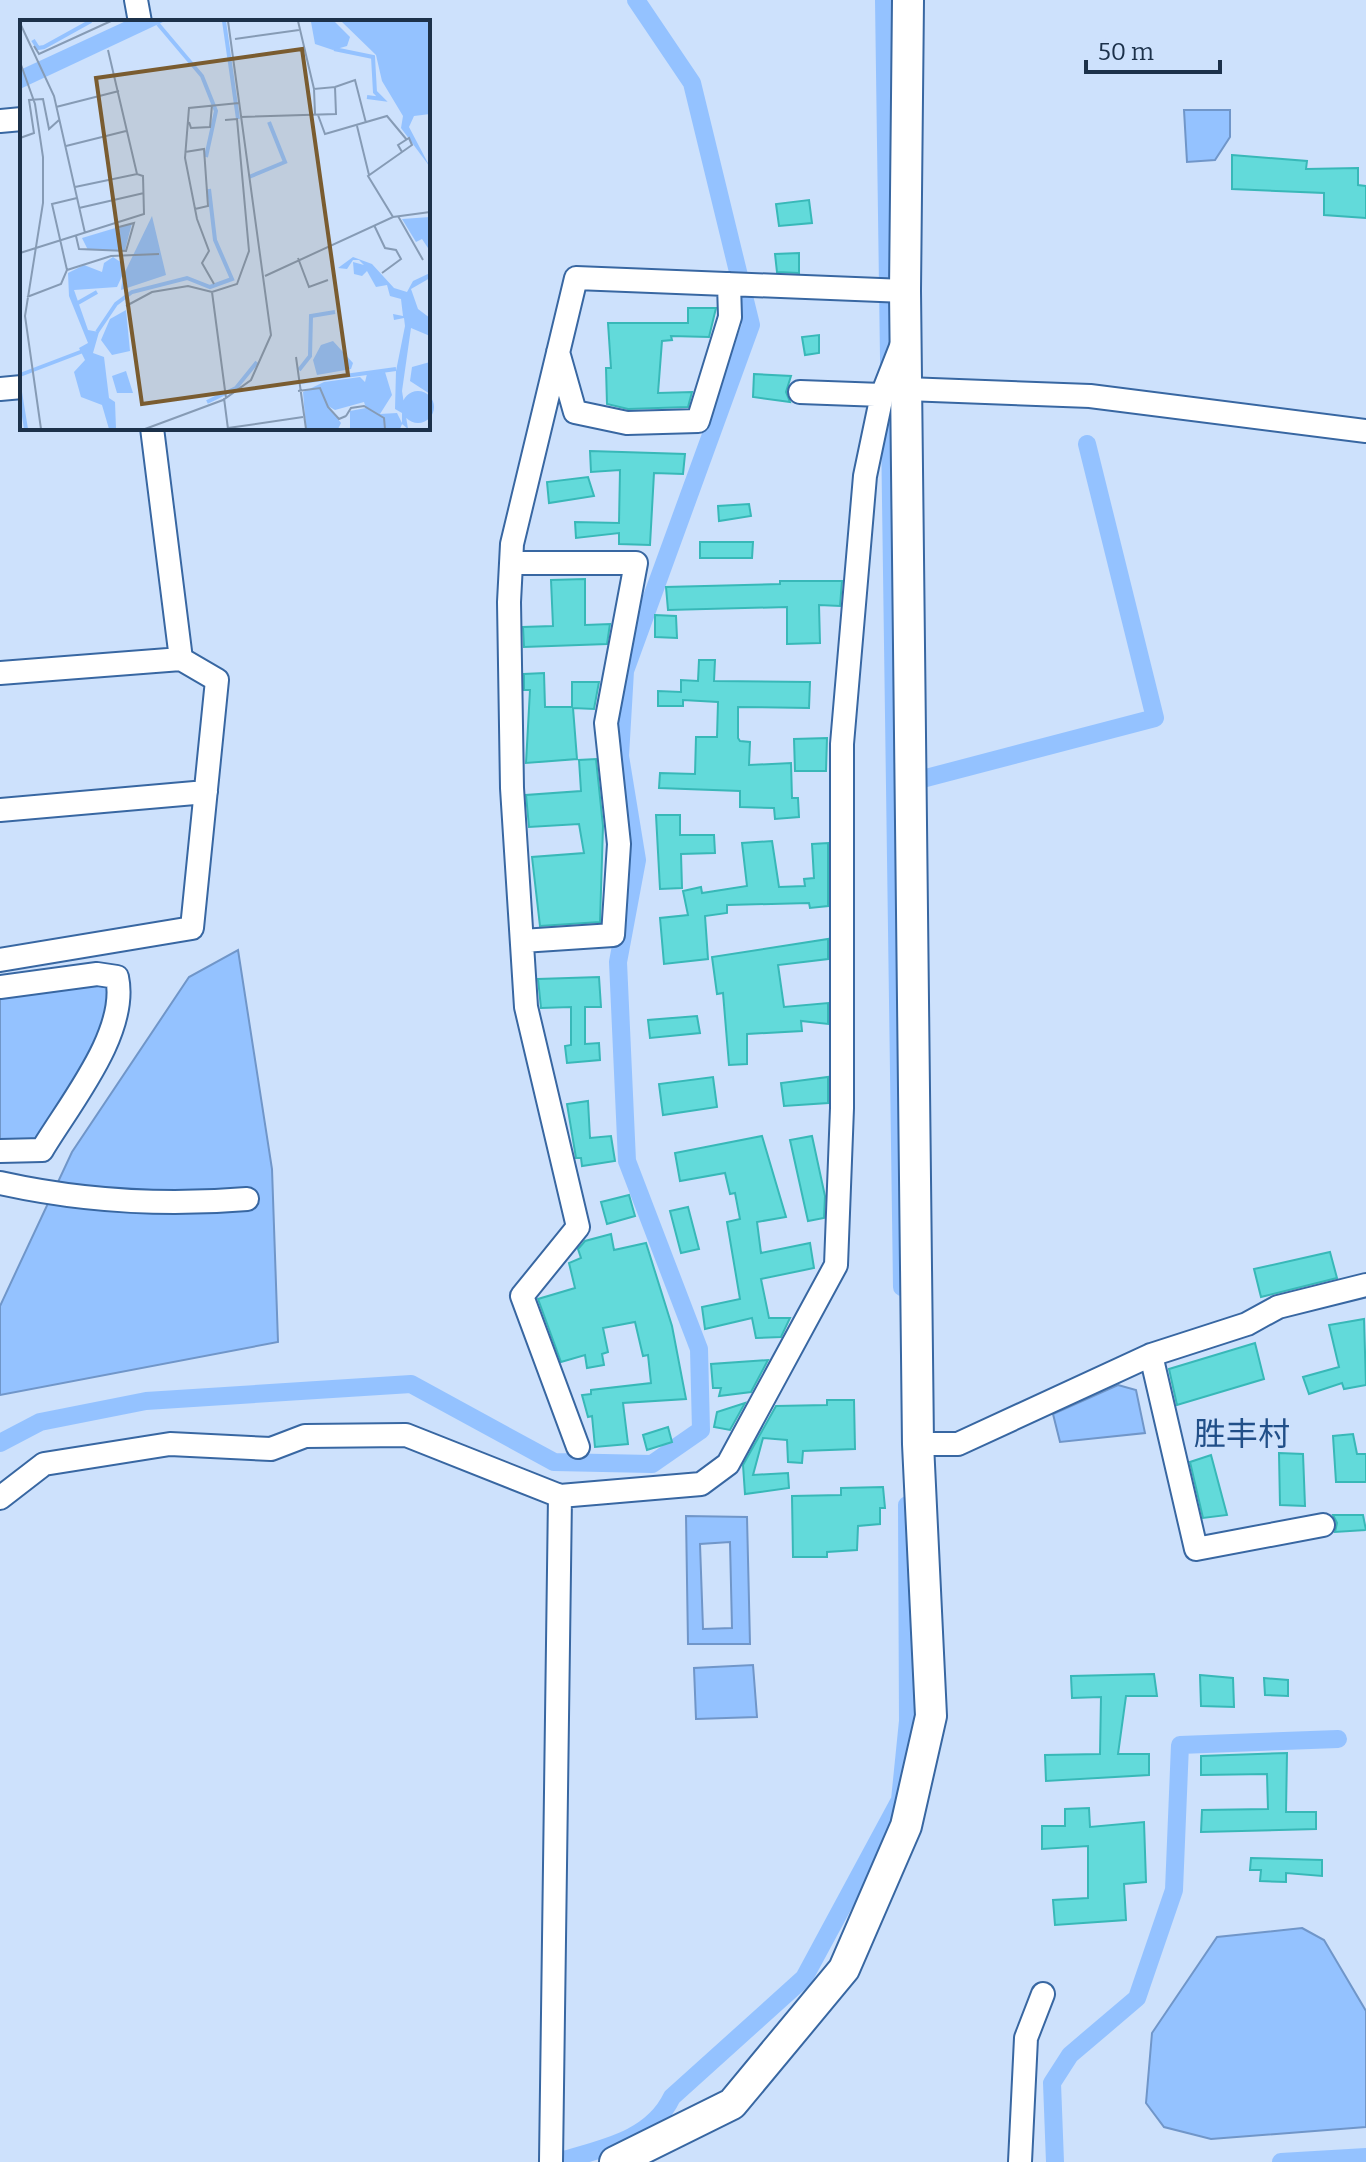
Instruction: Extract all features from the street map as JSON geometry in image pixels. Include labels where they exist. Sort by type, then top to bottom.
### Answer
[{"type":"street","points":[[136,0],[140,20]]},
{"type":"street","points":[[0,1498],[44,1464],[170,1444],[271,1449],[305,1436],[406,1435],[560,1496],[701,1484],[728,1464],[836,1265],[842,1108],[842,744],[865,476],[894,392],[905,336],[908,0]]},
{"type":"street","points":[[0,121],[20,119]]},
{"type":"street","points":[[578,1447],[522,1296],[578,1227],[526,1007],[512,788],[511,563],[512,544],[576,278],[905,291]]},
{"type":"street","points":[[558,351],[575,412],[627,423],[698,421],[730,317],[729,284]]},
{"type":"street","points":[[0,389],[20,387]]},
{"type":"street","points":[[800,392],[1090,396],[1366,431]]},
{"type":"street","points":[[615,2162],[732,2104],[844,1969],[906,1826],[931,1716],[918,1444],[894,392]]},
{"type":"street","points":[[152,430],[181,659]]},
{"type":"street","points":[[511,563],[636,563],[606,723],[619,844],[613,935],[522,941]]},
{"type":"street","points":[[0,673],[181,659],[217,680],[192,928],[0,960]]},
{"type":"street","points":[[0,810],[206,792]]},
{"type":"street","points":[[0,987],[97,974],[117,977],[121,998],[111,1035],[42,1150],[0,1151]]},
{"type":"street","points":[[0,1183],[52,1195],[189,1204],[247,1199]]},
{"type":"street","points":[[918,1444],[958,1444],[1151,1355],[1247,1324],[1278,1307],[1366,1285]]},
{"type":"street","points":[[1151,1355],[1196,1549],[1323,1525]]},
{"type":"street","points":[[551,2162],[560,1496]]},
{"type":"street","points":[[1020,2162],[1026,2038],[1043,1994]]},
{"type":"water","points":[[1184,110],[1230,110],[1230,137],[1215,160],[1187,162]]},
{"type":"water","points":[[238,950],[272,1169],[278,1342],[0,1395],[0,1306],[72,1152],[189,977]]},
{"type":"water","points":[[105,978],[115,991],[108,1028],[35,1147],[0,1144],[0,993]]},
{"type":"water","points":[[1118,1385],[1136,1390],[1145,1433],[1060,1442],[1053,1414]]},
{"type":"water","points":[[686,1516],[747,1517],[750,1644],[688,1644]],"holes":[[[730,1542],[732,1628],[703,1629],[700,1544]]]},
{"type":"water","points":[[753,1665],[757,1717],[696,1719],[694,1668]]},
{"type":"water","points":[[1302,1928],[1324,1940],[1366,2011],[1366,2127],[1211,2139],[1164,2127],[1146,2103],[1152,2033],[1217,1937]]},
{"type":"building","points":[[1232,155],[1307,161],[1306,169],[1358,168],[1358,185],[1366,186],[1366,218],[1324,215],[1324,193],[1232,189]]},
{"type":"building","points":[[809,200],[812,223],[779,226],[776,204]]},
{"type":"building","points":[[799,253],[799,273],[777,272],[775,254]]},
{"type":"building","points":[[688,308],[716,308],[709,337],[671,336],[672,340],[662,341],[658,393],[692,392],[688,407],[628,409],[607,404],[606,368],[611,368],[608,323],[688,323]]},
{"type":"building","points":[[819,335],[819,353],[805,355],[802,337]]},
{"type":"building","points":[[754,374],[791,376],[786,392],[790,402],[753,397]]},
{"type":"building","points":[[590,451],[685,454],[683,474],[654,473],[650,545],[619,544],[619,533],[576,538],[575,522],[619,523],[620,470],[591,472]]},
{"type":"building","points":[[588,477],[594,496],[549,503],[547,482]]},
{"type":"building","points":[[749,504],[751,516],[719,521],[718,506]]},
{"type":"building","points":[[700,542],[753,542],[752,558],[700,558]]},
{"type":"building","points":[[585,579],[585,625],[610,624],[607,644],[524,647],[523,627],[553,626],[551,580]]},
{"type":"building","points":[[780,581],[842,581],[840,606],[819,605],[820,643],[787,644],[787,607],[668,610],[666,587],[780,584]]},
{"type":"building","points":[[655,615],[676,616],[677,638],[655,637]]},
{"type":"building","points":[[699,660],[715,660],[714,681],[810,682],[809,708],[738,707],[738,738],[750,742],[749,765],[791,763],[792,798],[798,798],[799,817],[775,819],[774,808],[740,807],[740,791],[659,788],[660,773],[695,774],[696,737],[717,737],[718,702],[683,700],[683,706],[658,706],[658,691],[681,692],[681,680],[698,681]]},
{"type":"building","points":[[544,673],[545,707],[572,707],[572,682],[599,682],[594,709],[573,708],[577,759],[526,763],[530,690],[524,690],[524,674]]},
{"type":"building","points":[[827,738],[826,771],[795,771],[794,739]]},
{"type":"building","points":[[596,759],[603,826],[600,922],[540,926],[532,857],[584,853],[579,824],[529,827],[526,795],[581,791],[579,760]]},
{"type":"building","points":[[656,815],[680,815],[680,835],[714,835],[715,853],[681,854],[682,888],[660,889]]},
{"type":"building","points":[[772,841],[779,887],[805,886],[804,879],[814,878],[812,844],[828,843],[828,906],[810,908],[809,903],[727,905],[727,913],[705,916],[708,959],[664,964],[660,918],[688,915],[683,891],[701,887],[702,893],[747,886],[742,843]]},
{"type":"building","points":[[828,939],[828,959],[778,965],[784,1007],[828,1003],[828,1024],[801,1021],[802,1031],[747,1034],[747,1064],[729,1065],[723,993],[717,994],[712,957]]},
{"type":"building","points":[[599,977],[601,1007],[585,1007],[585,1044],[599,1043],[600,1060],[567,1063],[565,1046],[571,1045],[571,1007],[541,1008],[538,979]]},
{"type":"building","points":[[697,1016],[700,1033],[650,1038],[648,1020]]},
{"type":"building","points":[[713,1077],[717,1107],[663,1115],[659,1084]]},
{"type":"building","points":[[828,1077],[828,1103],[784,1106],[781,1083]]},
{"type":"building","points":[[588,1101],[590,1138],[611,1136],[615,1161],[582,1166],[581,1158],[576,1158],[567,1104]]},
{"type":"building","points":[[762,1136],[786,1217],[757,1222],[761,1253],[810,1243],[814,1268],[761,1279],[769,1318],[790,1318],[781,1337],[756,1338],[752,1318],[705,1329],[702,1307],[740,1299],[727,1222],[740,1219],[735,1193],[730,1194],[725,1173],[680,1181],[675,1153]]},
{"type":"building","points":[[812,1136],[825,1196],[824,1218],[808,1221],[790,1140]]},
{"type":"building","points":[[629,1195],[635,1216],[607,1224],[601,1202]]},
{"type":"building","points":[[688,1207],[699,1249],[681,1253],[670,1211]]},
{"type":"building","points":[[611,1234],[614,1250],[646,1243],[672,1326],[686,1399],[623,1403],[628,1444],[595,1447],[592,1416],[588,1417],[582,1395],[591,1394],[591,1390],[651,1383],[648,1355],[643,1356],[635,1322],[603,1328],[608,1352],[602,1354],[604,1365],[587,1368],[585,1355],[561,1362],[538,1299],[575,1288],[569,1263],[581,1258],[578,1249],[585,1241]]},
{"type":"building","points":[[1330,1252],[1337,1278],[1261,1297],[1254,1269]]},
{"type":"building","points":[[1364,1319],[1366,1385],[1344,1389],[1342,1383],[1309,1394],[1303,1377],[1339,1367],[1329,1325]]},
{"type":"building","points":[[1255,1343],[1264,1379],[1177,1405],[1169,1369]]},
{"type":"building","points":[[768,1360],[751,1392],[719,1396],[721,1388],[713,1388],[711,1364]]},
{"type":"building","points":[[827,1400],[854,1400],[855,1449],[803,1451],[802,1463],[788,1462],[787,1440],[763,1438],[753,1475],[788,1473],[789,1488],[745,1494],[743,1465],[776,1406],[827,1405]]},
{"type":"building","points":[[745,1403],[730,1430],[714,1427],[717,1412]]},
{"type":"building","points":[[668,1427],[672,1442],[647,1450],[643,1435]]},
{"type":"building","points":[[1353,1434],[1357,1454],[1366,1454],[1366,1482],[1336,1482],[1333,1436]]},
{"type":"building","points":[[1279,1453],[1303,1454],[1305,1506],[1280,1505]]},
{"type":"building","points":[[1211,1455],[1227,1515],[1203,1518],[1190,1462]]},
{"type":"building","points":[[883,1487],[885,1508],[880,1508],[880,1524],[858,1526],[857,1550],[827,1552],[827,1557],[793,1557],[792,1496],[841,1495],[841,1488]]},
{"type":"building","points":[[1333,1515],[1363,1515],[1366,1530],[1335,1532],[1337,1523]]},
{"type":"building","points":[[1154,1674],[1157,1696],[1126,1696],[1118,1754],[1149,1754],[1149,1775],[1046,1781],[1045,1755],[1100,1754],[1101,1697],[1072,1698],[1071,1676]]},
{"type":"building","points":[[1200,1675],[1233,1678],[1234,1707],[1201,1706]]},
{"type":"building","points":[[1264,1678],[1288,1680],[1288,1696],[1265,1695]]},
{"type":"building","points":[[1287,1753],[1286,1812],[1316,1812],[1316,1829],[1201,1832],[1202,1810],[1268,1809],[1267,1774],[1201,1775],[1201,1756]]},
{"type":"building","points":[[1089,1808],[1090,1827],[1144,1822],[1146,1882],[1124,1884],[1126,1920],[1055,1925],[1053,1900],[1088,1898],[1088,1846],[1042,1849],[1042,1826],[1065,1826],[1065,1809]]},
{"type":"building","points":[[1251,1858],[1322,1860],[1322,1876],[1286,1873],[1286,1882],[1260,1881],[1261,1870],[1250,1870]]},
{"type":"waterway","points":[[0,1443],[40,1422],[146,1401],[411,1384],[554,1462],[652,1464],[701,1430],[699,1349],[627,1161],[618,962],[637,860],[620,756],[625,671],[751,325],[692,83],[636,0]]},
{"type":"waterway","points":[[884,0],[902,1287]]},
{"type":"waterway","points":[[903,784],[1155,718],[1087,444]]},
{"type":"waterway","points":[[557,2162],[623,2141],[651,2124],[672,2097],[804,1978],[900,1800],[908,1721],[907,1505]]},
{"type":"waterway","points":[[1055,2162],[1052,2083],[1070,2055],[1137,1998],[1174,1890],[1180,1745],[1338,1739]]},
{"type":"waterway","points":[[1281,2162],[1366,2157]]},
{"type":"district","name":"胜丰村","points":[[1242,1434]]}]
